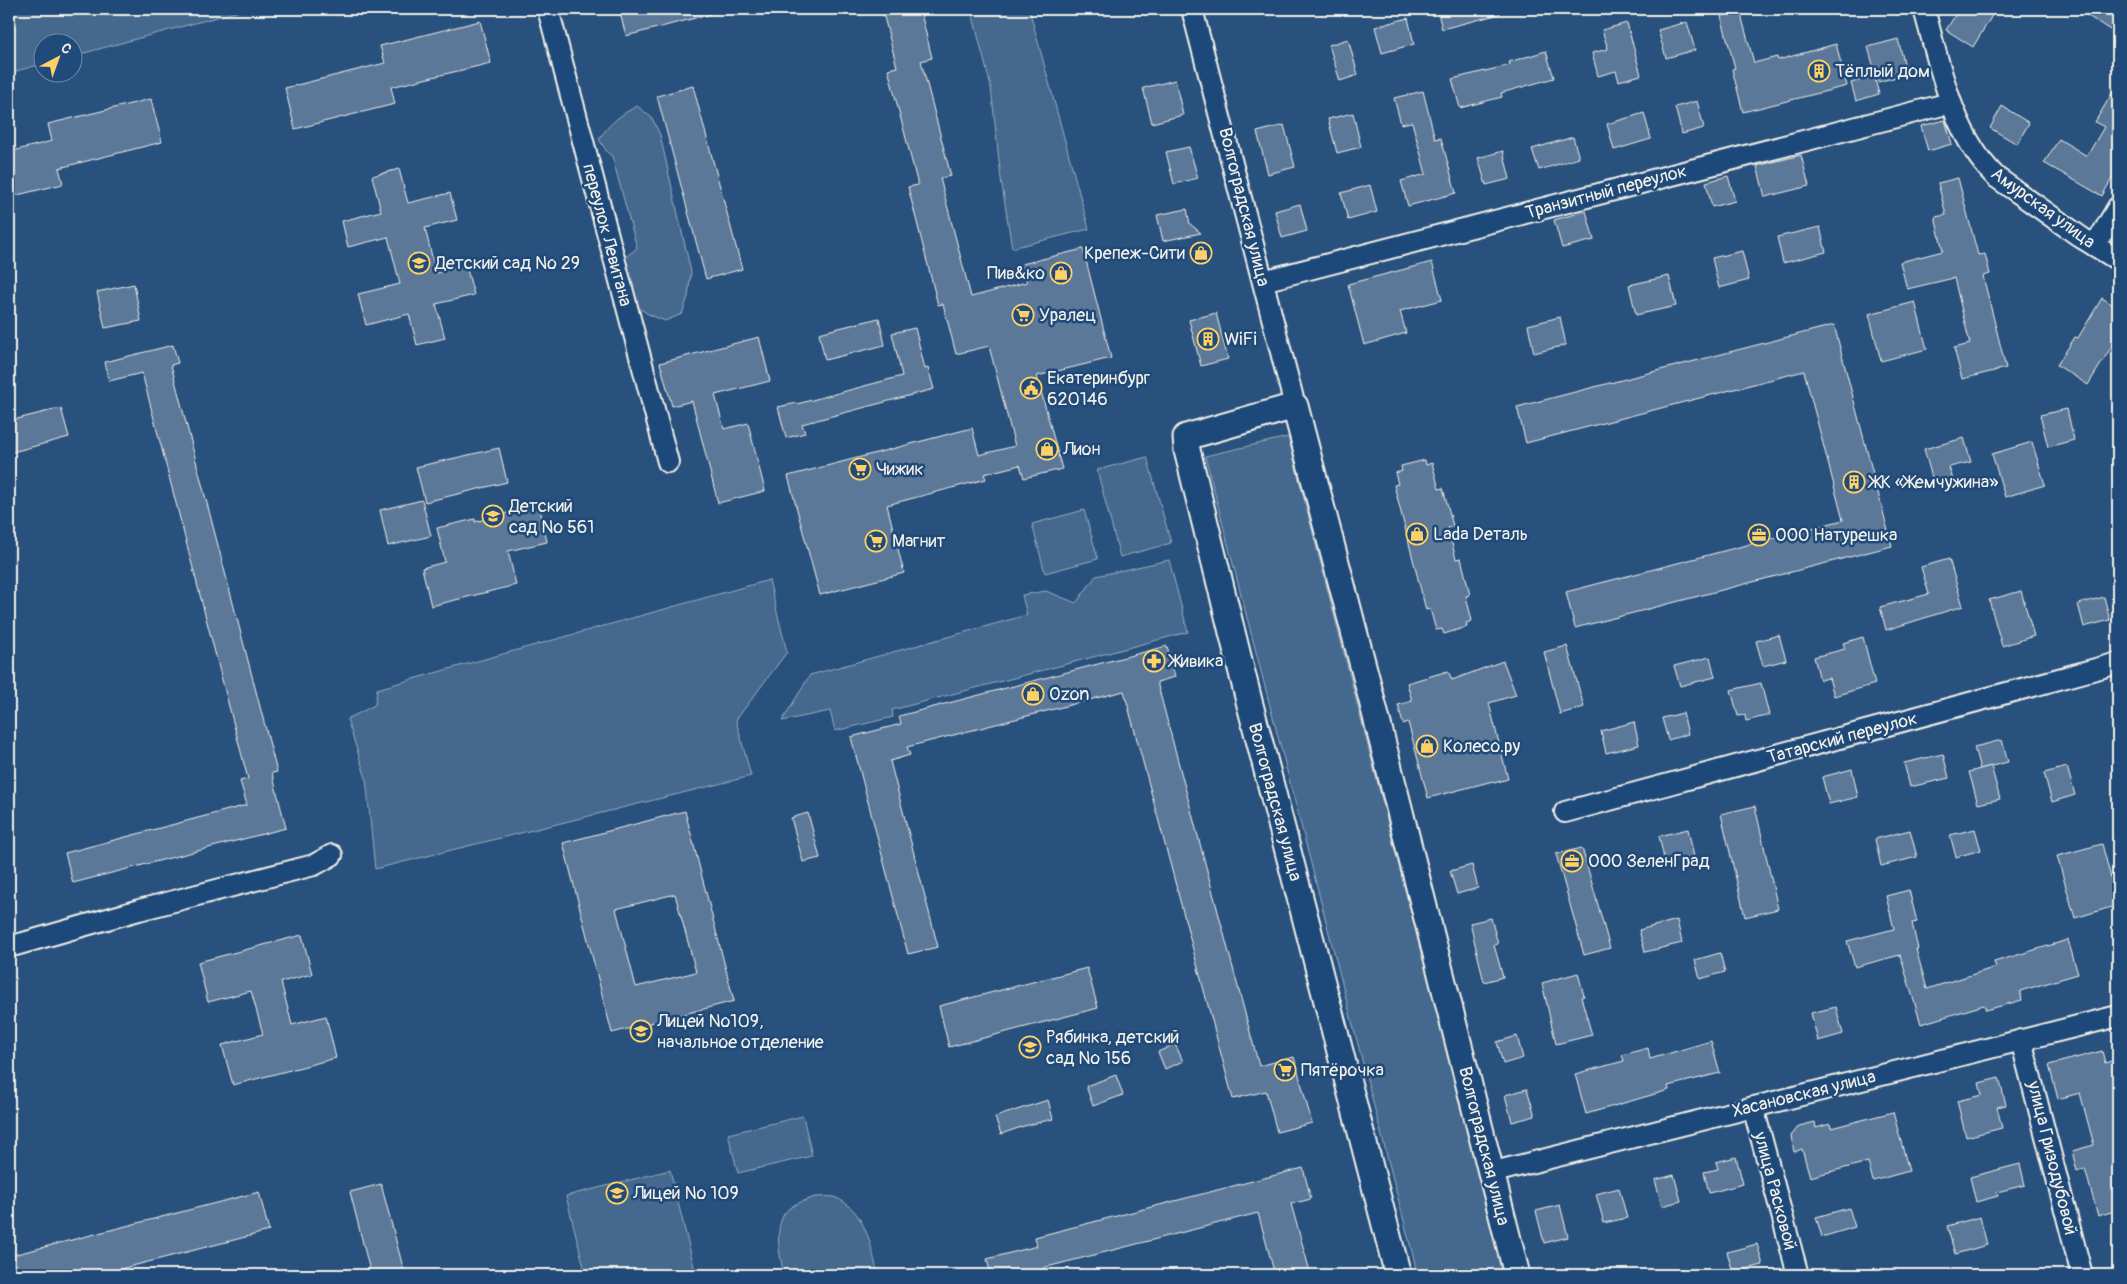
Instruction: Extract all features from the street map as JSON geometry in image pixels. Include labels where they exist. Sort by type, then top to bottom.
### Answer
[{"type":"street","name":"переулок Левитана","points":[[548,9],[668,462]]},
{"type":"street","name":"Волгоградская улица","points":[[1192,9],[1366,677],[1517,1275]]},
{"type":"street","name":"Амурская улица","points":[[1925,9],[1950,103],[1978,157],[1986,168],[2082,238],[2118,260]]},
{"type":"street","name":"Транзитный переулок","points":[[1263,281],[1950,103]]},
{"type":"street","points":[[2095,246],[2118,207]]},
{"type":"street","name":"Волгоградская улица","points":[[1295,406],[1186,437],[1187,450],[1247,692],[1398,1275]]},
{"type":"street","name":"Татарский переулок","points":[[1565,812],[2118,663]]},
{"type":"street","points":[[9,947],[139,910],[314,865],[332,855]]},
{"type":"street","name":"Хасановская улица","points":[[1490,1173],[2118,1016]]},
{"type":"street","name":"улица Гризодубовой","points":[[2021,1040],[2082,1275]]},
{"type":"street","name":"улица Расковой","points":[[1753,1107],[1798,1275]]},
{"type":"shaded area","points":[[9,9],[247,9],[82,54],[82,32],[32,32],[32,67],[9,73]]},
{"type":"shaded area","points":[[971,9],[1029,9],[1089,229],[1012,248],[1001,179],[991,87]]},
{"type":"shaded area","points":[[637,106],[652,118],[660,135],[691,272],[688,297],[682,314],[665,321],[648,314],[632,303],[622,260],[637,248],[612,156],[607,152],[599,139],[616,120]]},
{"type":"shaded area","points":[[1288,437],[1505,1275],[1418,1275],[1205,456]]},
{"type":"shaded area","points":[[1147,457],[1171,543],[1120,557],[1097,470]]},
{"type":"shaded area","points":[[1084,510],[1098,559],[1045,573],[1032,524]]},
{"type":"shaded area","points":[[1169,560],[1188,632],[892,710],[893,717],[835,731],[830,711],[782,721],[810,675],[1027,615],[1022,595],[1046,591],[1076,603],[1096,576]]},
{"type":"shaded area","points":[[769,580],[787,652],[736,720],[751,776],[375,869],[366,778],[347,719],[375,705],[377,689]]},
{"type":"shaded area","points":[[803,1116],[812,1156],[738,1173],[728,1134]]},
{"type":"shaded area","points":[[670,1170],[696,1275],[586,1275],[566,1196]]},
{"type":"shaded area","points":[[815,1197],[834,1197],[853,1210],[865,1230],[878,1275],[784,1275],[779,1244],[781,1221],[784,1214],[790,1208]]},
{"type":"building","points":[[619,9],[710,9],[711,14],[626,36]]},
{"type":"building","points":[[882,9],[920,9],[932,58],[921,61],[951,176],[940,178],[971,297],[1027,282],[1022,264],[1083,249],[1111,358],[1037,376],[1062,469],[1024,478],[1020,465],[984,474],[986,479],[887,505],[904,573],[820,595],[788,476],[972,428],[979,455],[1015,446],[989,346],[956,354],[943,304],[938,305],[908,187],[918,185],[888,69],[897,67]]},
{"type":"building","points":[[1452,9],[1500,9],[1500,14],[1442,29],[1438,13]]},
{"type":"building","points":[[1959,9],[1996,9],[1973,47],[1946,30]]},
{"type":"building","points":[[2077,9],[2118,9],[2118,35]]},
{"type":"building","points":[[1740,11],[1754,63],[1777,57],[1778,60],[1836,44],[1847,86],[1743,112],[1732,69],[1735,68],[1721,16]]},
{"type":"building","points":[[1408,18],[1414,44],[1382,53],[1375,27]]},
{"type":"building","points":[[480,21],[491,63],[391,87],[395,104],[295,129],[285,88],[385,63],[380,46]]},
{"type":"building","points":[[1687,22],[1695,50],[1666,58],[1658,30]]},
{"type":"building","points":[[1627,23],[1641,75],[1619,81],[1616,71],[1598,76],[1592,53],[1608,49],[1602,30]]},
{"type":"building","points":[[1348,39],[1358,75],[1340,81],[1329,45]]},
{"type":"building","points":[[1898,39],[1907,74],[1878,82],[1868,47]]},
{"type":"building","points":[[1546,51],[1554,78],[1501,93],[1502,97],[1460,108],[1452,79],[1510,65],[1509,62]]},
{"type":"building","points":[[1874,76],[1879,94],[1856,101],[1851,83]]},
{"type":"building","points":[[1175,80],[1183,115],[1152,123],[1143,88]]},
{"type":"building","points":[[2118,83],[2118,168],[2102,196],[2044,163],[2059,139],[2087,156],[2104,127],[2095,122]]},
{"type":"building","points":[[693,86],[742,269],[706,279],[657,96]]},
{"type":"building","points":[[1423,91],[1435,139],[1441,138],[1456,193],[1408,206],[1401,181],[1426,174],[1412,122],[1401,124],[1394,98]]},
{"type":"building","points":[[151,99],[162,142],[59,168],[63,184],[9,197],[9,152],[52,141],[48,124]]},
{"type":"building","points":[[1697,101],[1704,128],[1682,134],[1675,107]]},
{"type":"building","points":[[2002,106],[2029,123],[2017,144],[1990,128]]},
{"type":"building","points":[[1353,113],[1361,147],[1337,153],[1328,119]]},
{"type":"building","points":[[1644,113],[1651,139],[1614,150],[1607,124]]},
{"type":"building","points":[[1945,120],[1952,144],[1928,151],[1921,126]]},
{"type":"building","points":[[1284,125],[1295,167],[1268,174],[1257,132]]},
{"type":"building","points":[[1573,137],[1579,158],[1539,170],[1532,149]]},
{"type":"building","points":[[1189,147],[1198,178],[1174,184],[1166,152]]},
{"type":"building","points":[[1503,151],[1510,179],[1486,185],[1478,158]]},
{"type":"building","points":[[1801,155],[1809,186],[1765,197],[1757,166]]},
{"type":"building","points":[[399,169],[408,203],[450,193],[457,220],[425,228],[436,273],[466,266],[474,295],[436,304],[445,338],[417,345],[409,314],[366,325],[358,294],[400,284],[388,237],[348,247],[342,221],[381,211],[372,176]]},
{"type":"building","points":[[1728,176],[1735,201],[1712,207],[1706,182]]},
{"type":"building","points":[[1958,178],[1978,255],[1985,254],[1990,274],[1983,276],[2006,368],[1962,379],[1954,348],[1970,344],[1954,278],[1907,289],[1900,262],[1943,251],[1935,217],[1946,215],[1938,183]]},
{"type":"building","points":[[1370,185],[1377,212],[1348,220],[1341,193]]},
{"type":"building","points":[[1300,204],[1307,231],[1282,238],[1275,211]]},
{"type":"building","points":[[1187,209],[1190,224],[1201,233],[1163,241],[1157,215]]},
{"type":"building","points":[[1586,211],[1594,240],[1562,248],[1554,220]]},
{"type":"building","points":[[1820,227],[1826,252],[1783,263],[1777,237]]},
{"type":"building","points":[[1742,251],[1749,280],[1719,288],[1712,258]]},
{"type":"building","points":[[1432,262],[1442,300],[1400,311],[1406,333],[1364,345],[1348,284]]},
{"type":"building","points":[[1669,276],[1676,306],[1636,315],[1629,285]]},
{"type":"building","points":[[134,284],[141,321],[105,328],[97,292]]},
{"type":"building","points":[[2102,298],[2118,308],[2118,336],[2088,385],[2057,365],[2075,337],[2078,338]]},
{"type":"building","points":[[1915,302],[1927,349],[1881,361],[1869,314]]},
{"type":"building","name":"WiFi","points":[[1216,313],[1228,359],[1201,366],[1189,320]]},
{"type":"building","points":[[1560,317],[1566,345],[1534,353],[1528,325]]},
{"type":"building","points":[[879,318],[885,345],[825,360],[819,333]]},
{"type":"building","name":"ЖК «Жемчужина»","points":[[1834,325],[1892,546],[1575,628],[1566,592],[1843,520],[1804,371],[1526,443],[1517,407]]},
{"type":"building","points":[[915,328],[925,369],[928,368],[934,389],[802,424],[805,433],[786,438],[778,407],[797,404],[902,376],[892,333]]},
{"type":"building","points":[[759,337],[770,381],[715,395],[724,429],[748,423],[765,491],[718,503],[692,401],[672,406],[660,363]]},
{"type":"building","points":[[173,345],[178,363],[171,365],[277,772],[272,773],[286,828],[73,883],[65,853],[247,805],[240,781],[248,779],[142,373],[109,381],[105,362]]},
{"type":"building","points":[[61,408],[69,437],[9,453],[9,421]]},
{"type":"building","points":[[2067,409],[2074,440],[2048,447],[2040,415]]},
{"type":"building","points":[[1964,438],[1971,462],[1949,467],[1953,480],[1934,485],[1924,449]]},
{"type":"building","points":[[2032,442],[2045,485],[2005,497],[1992,454]]},
{"type":"building","points":[[499,448],[507,482],[425,502],[416,467]]},
{"type":"building","points":[[1425,460],[1426,465],[1432,463],[1439,489],[1443,488],[1453,526],[1448,528],[1456,559],[1461,558],[1470,595],[1466,596],[1472,621],[1466,623],[1467,627],[1444,634],[1442,629],[1436,630],[1430,609],[1426,610],[1394,485],[1398,484],[1395,473],[1402,471],[1401,466]]},
{"type":"building","points":[[422,500],[431,536],[388,546],[380,510]]},
{"type":"building","points":[[539,504],[547,542],[508,551],[516,585],[431,606],[422,568],[445,562],[437,528],[475,519],[475,522]]},
{"type":"building","points":[[1949,559],[1963,606],[1886,630],[1880,607],[1929,594],[1921,567]]},
{"type":"building","points":[[2021,591],[2034,636],[2002,646],[1989,600]]},
{"type":"building","points":[[2104,597],[2110,620],[2084,627],[2078,604]]},
{"type":"building","points":[[1779,635],[1786,660],[1763,666],[1756,641]]},
{"type":"building","points":[[1863,637],[1875,684],[1834,696],[1829,678],[1820,680],[1814,657],[1845,649],[1843,643]]},
{"type":"building","points":[[1167,646],[1175,677],[1157,682],[1259,1066],[1294,1057],[1312,1123],[1277,1132],[1266,1091],[1233,1099],[1124,691],[907,747],[910,755],[890,761],[938,947],[908,954],[851,737],[901,724],[899,716]]},
{"type":"building","points":[[1567,646],[1584,707],[1560,714],[1544,652]]},
{"type":"building","points":[[1710,657],[1715,677],[1680,686],[1674,666]]},
{"type":"building","points":[[1503,661],[1516,695],[1489,703],[1508,779],[1494,783],[1493,781],[1428,798],[1408,722],[1403,724],[1398,705],[1412,701],[1407,683],[1448,671],[1452,680]]},
{"type":"building","points":[[1761,683],[1769,715],[1746,721],[1745,715],[1738,716],[1731,690]]},
{"type":"building","points":[[1683,713],[1688,734],[1668,740],[1662,718]]},
{"type":"building","points":[[1634,722],[1639,745],[1606,753],[1601,731]]},
{"type":"building","points":[[2002,740],[2008,762],[1980,769],[1974,747]]},
{"type":"building","points":[[1943,754],[1949,778],[1910,787],[1904,763]]},
{"type":"building","points":[[1991,766],[2000,799],[1978,804],[1969,772]]},
{"type":"building","points":[[2067,767],[2075,795],[2052,802],[2044,773]]},
{"type":"building","points":[[1852,769],[1858,797],[1829,804],[1822,777]]},
{"type":"building","points":[[1755,806],[1778,909],[1745,917],[1721,814]]},
{"type":"building","points":[[685,811],[734,1001],[612,1033],[563,843]],"holes":[[[675,894],[696,972],[636,987],[616,909]]]},
{"type":"building","points":[[808,813],[820,858],[803,862],[791,818]]},
{"type":"building","points":[[1688,829],[1694,857],[1665,863],[1659,836]]},
{"type":"building","points":[[1975,829],[1981,850],[1956,857],[1950,835]]},
{"type":"building","points":[[1910,830],[1917,857],[1881,866],[1875,839]]},
{"type":"building","points":[[2102,844],[2118,905],[2075,918],[2057,856]]},
{"type":"building","points":[[1582,848],[1610,948],[1584,955],[1556,854]]},
{"type":"building","points":[[1472,865],[1478,888],[1457,894],[1450,871]]},
{"type":"building","points":[[1909,890],[1917,922],[1912,923],[1918,949],[1916,949],[1927,989],[1996,967],[1994,962],[2068,940],[2078,974],[2020,991],[2022,1000],[1986,1010],[1984,1005],[1921,1024],[1900,955],[1855,967],[1847,941],[1894,929],[1886,896]]},
{"type":"building","points":[[1491,918],[1498,944],[1494,945],[1503,977],[1484,982],[1470,923]]},
{"type":"building","points":[[1677,920],[1682,943],[1645,952],[1639,930]]},
{"type":"building","points":[[302,935],[312,974],[281,982],[292,1025],[326,1016],[336,1058],[233,1085],[222,1045],[263,1034],[251,991],[208,1002],[198,962]]},
{"type":"building","points":[[1720,953],[1725,972],[1700,979],[1695,960]]},
{"type":"building","points":[[1087,968],[1098,1008],[949,1047],[939,1006]]},
{"type":"building","points":[[1578,973],[1584,996],[1581,997],[1592,1035],[1556,1044],[1542,983]]},
{"type":"building","points":[[1836,1007],[1843,1034],[1818,1041],[1811,1013]]},
{"type":"building","points":[[1517,1036],[1523,1058],[1503,1064],[1497,1042]]},
{"type":"building","points":[[1711,1041],[1720,1073],[1668,1086],[1669,1090],[1586,1114],[1575,1074],[1624,1061],[1622,1055],[1648,1048],[1650,1059]]},
{"type":"building","points":[[1175,1044],[1183,1061],[1165,1069],[1158,1052]]},
{"type":"building","points":[[2102,1051],[2105,1063],[2118,1059],[2118,1160],[2112,1162],[2118,1187],[2118,1210],[2098,1216],[2085,1169],[2077,1171],[2072,1151],[2094,1145],[2080,1093],[2058,1099],[2049,1065]]},
{"type":"building","points":[[1116,1075],[1123,1095],[1093,1106],[1086,1086]]},
{"type":"building","points":[[1999,1078],[2006,1105],[1997,1107],[2002,1128],[1966,1137],[1957,1101],[1982,1095],[1979,1083]]},
{"type":"building","points":[[1527,1089],[1535,1116],[1512,1122],[1505,1095]]},
{"type":"building","points":[[1048,1100],[1053,1119],[1001,1134],[995,1117]]},
{"type":"building","points":[[1893,1112],[1909,1171],[1873,1181],[1868,1162],[1810,1177],[1802,1149],[1794,1152],[1791,1136],[1799,1126],[1815,1122],[1816,1128],[1830,1124],[1831,1128]]},
{"type":"building","points":[[1736,1157],[1743,1184],[1709,1193],[1704,1172],[1718,1169],[1716,1162]]},
{"type":"building","points":[[2020,1164],[2025,1185],[1997,1192],[1998,1196],[1976,1202],[1970,1177]]},
{"type":"building","points":[[1303,1168],[1311,1199],[1291,1204],[1311,1275],[1275,1275],[1258,1213],[1043,1268],[1045,1275],[991,1275],[987,1259],[1037,1246],[1035,1237]]},
{"type":"building","points":[[1674,1175],[1681,1201],[1662,1206],[1655,1180]]},
{"type":"building","points":[[381,1184],[405,1275],[371,1275],[350,1192]]},
{"type":"building","points":[[1619,1188],[1627,1218],[1604,1223],[1596,1194]]},
{"type":"building","points":[[259,1192],[269,1231],[97,1275],[9,1275],[9,1256]]},
{"type":"building","points":[[1560,1205],[1568,1237],[1544,1243],[1536,1211]]},
{"type":"building","points":[[1849,1208],[1855,1227],[1822,1237],[1816,1217]]},
{"type":"building","points":[[1980,1217],[1987,1245],[1955,1254],[1947,1226]]},
{"type":"building","points":[[1757,1244],[1763,1265],[1733,1272],[1727,1252]]},
{"type":"place","name":"Тёплый дом","points":[[1819,71]]},
{"type":"place","name":"Крепеж-Сити","points":[[1201,253]]},
{"type":"place","name":"Детский сад № 29","points":[[419,263]]},
{"type":"place","name":"Пив&ко","points":[[1061,273]]},
{"type":"place","name":"Уралец","points":[[1023,315]]},
{"type":"place","name":"WiFi","points":[[1208,339]]},
{"type":"place","name":"Екатеринбург 620146","points":[[1031,388]]},
{"type":"place","name":"Лион","points":[[1047,449]]},
{"type":"place","name":"Чижик","points":[[860,469]]},
{"type":"place","name":"ЖК «Жемчужина»","points":[[1854,482]]},
{"type":"place","name":"Детский сад № 561","points":[[493,516]]},
{"type":"place","name":"Lada Dеталь","points":[[1417,534]]},
{"type":"place","name":"ООО Натурешка","points":[[1759,535]]},
{"type":"place","name":"Магнит","points":[[876,541]]},
{"type":"place","name":"Живика","points":[[1154,661]]},
{"type":"place","name":"Ozon","points":[[1033,694]]},
{"type":"place","name":"Колесо.ру","points":[[1427,746]]},
{"type":"place","name":"ООО ЗеленГрад","points":[[1572,861]]},
{"type":"place","name":"Лицей №109, начальное отделение","points":[[641,1031]]},
{"type":"place","name":"Рябинка, детский сад № 156","points":[[1030,1047]]},
{"type":"place","name":"Пятёрочка","points":[[1285,1070]]},
{"type":"place","name":"Лицей № 109","points":[[617,1193]]}]
